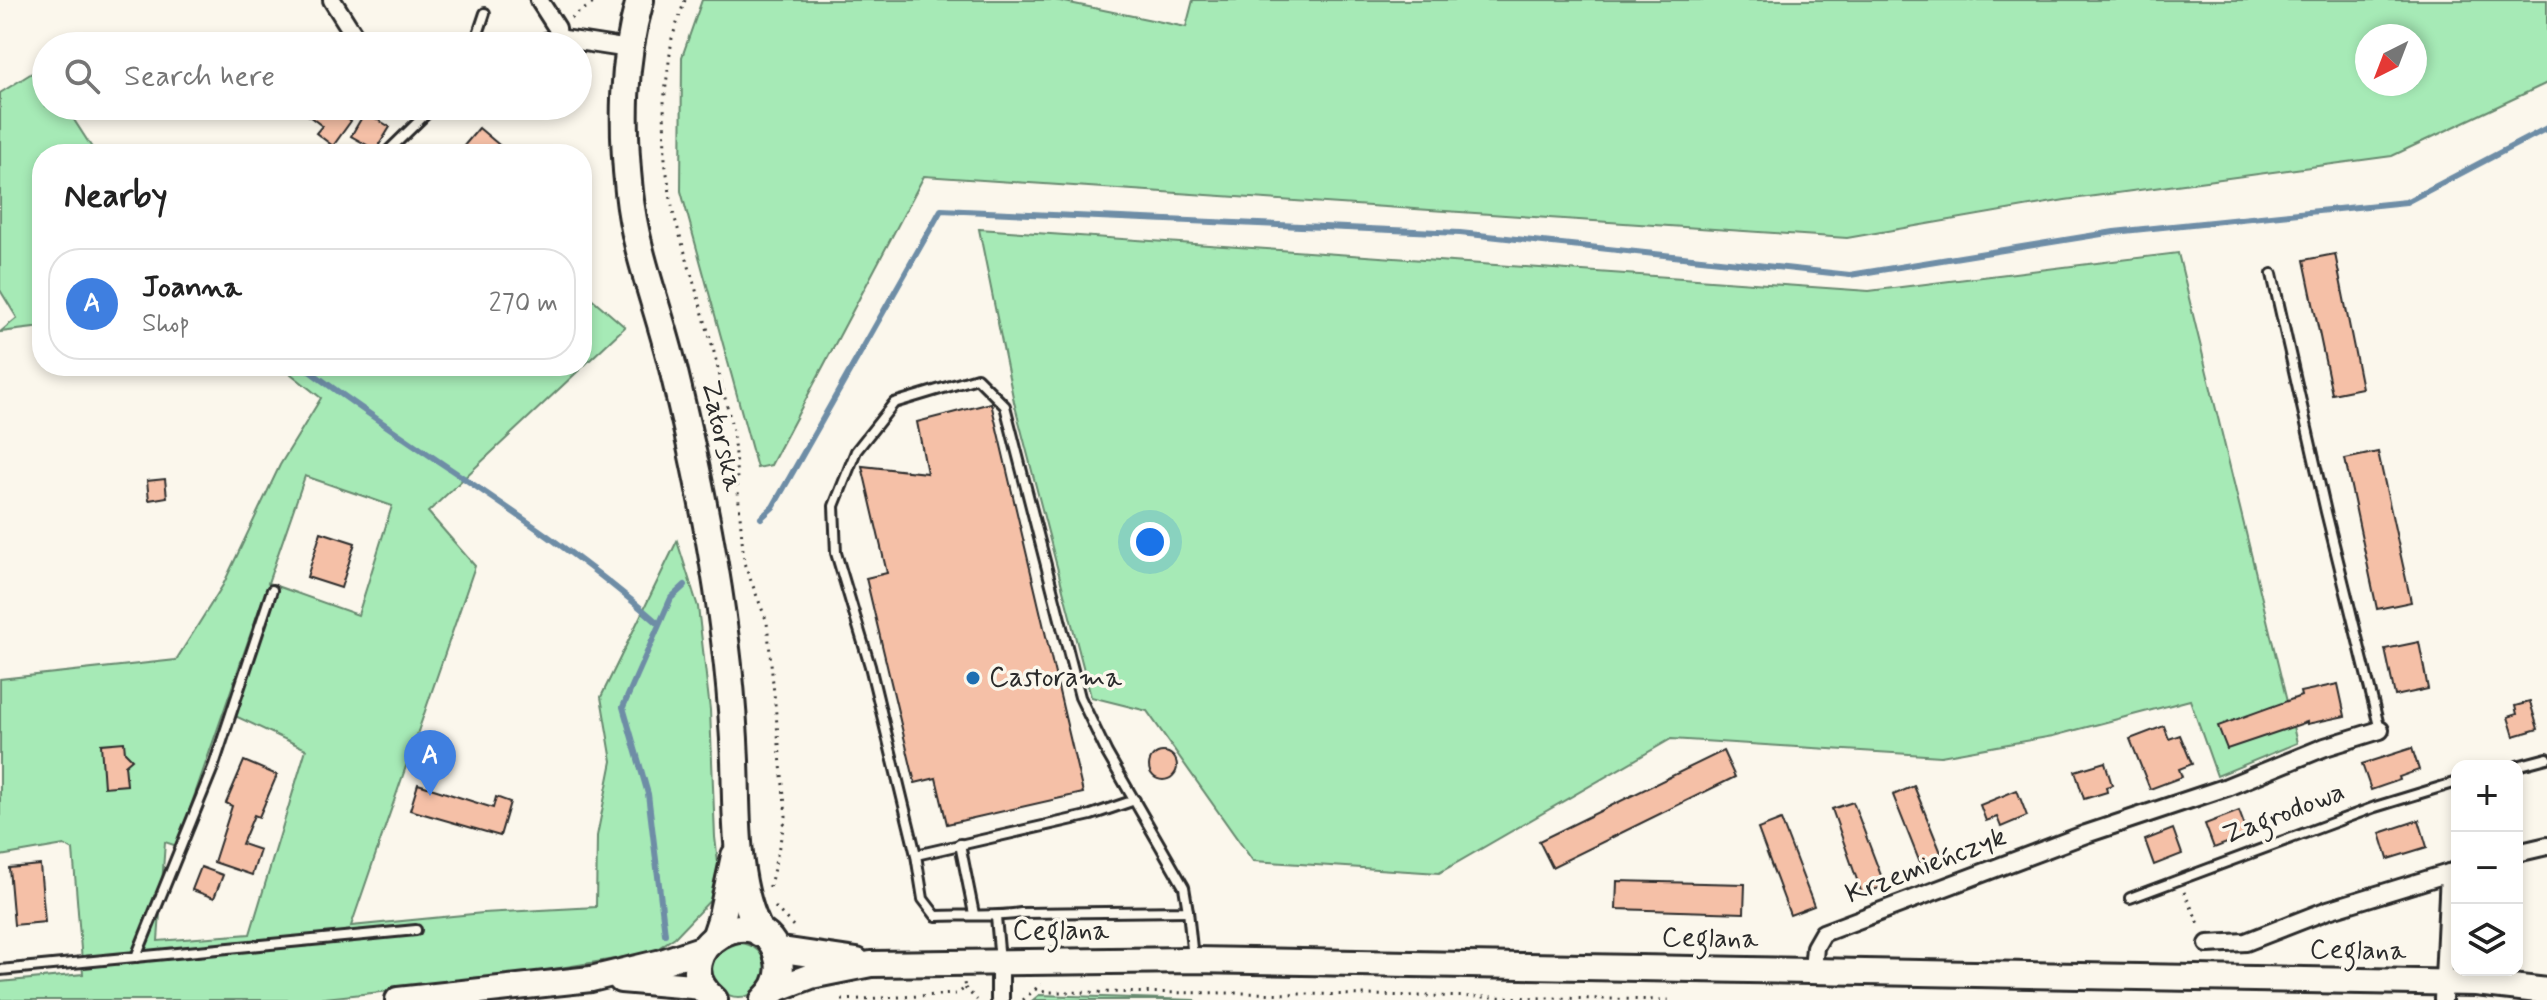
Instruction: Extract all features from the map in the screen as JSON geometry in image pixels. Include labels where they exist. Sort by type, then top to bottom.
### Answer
[{"type":"main road","name":"Zatorska","points":[[640,0],[629,49],[623,127],[629,196],[693,449],[712,547],[734,739],[738,841],[752,919],[767,941],[780,970],[769,995]]},
{"type":"main road","name":"Zatorska","points":[[709,994],[699,974],[699,961],[721,920],[738,841]]},
{"type":"main road","points":[[710,941],[738,927],[767,941]]},
{"type":"street","points":[[332,0],[352,32]]},
{"type":"street","points":[[539,0],[556,32]]},
{"type":"street","points":[[592,41],[629,49]]},
{"type":"street","name":"Krzemieńczyk","points":[[1813,971],[1815,947],[1823,933],[2086,834],[2227,787],[2325,747],[2380,730]]},
{"type":"street","points":[[2523,852],[2547,846]]},
{"type":"street","points":[[2208,944],[2246,942],[2328,910],[2451,873]]},
{"type":"street","points":[[2444,991],[2451,898]]},
{"type":"street","points":[[398,1000],[591,979],[662,962],[710,941]]},
{"type":"street","name":"Ceglana","points":[[767,941],[871,964]]},
{"type":"street","name":"Ceglana","points":[[769,995],[811,976],[871,964],[1193,960],[1813,971],[2444,991],[2507,986],[2547,991]]},
{"type":"street","points":[[1000,962],[1000,1000]]},
{"type":"street","points":[[591,979],[709,994]]},
{"type":"lane","points":[[479,32],[485,13]]},
{"type":"lane","points":[[395,144],[420,120]]},
{"type":"lane","points":[[2272,274],[2380,730]]},
{"type":"lane","points":[[1188,911],[936,916],[923,899],[916,855],[870,666],[836,553],[834,506],[856,451],[894,403],[977,378],[1005,406],[1080,697],[1107,753],[1184,887],[1188,911],[1193,960]]},
{"type":"lane","points":[[136,957],[214,765],[272,590]]},
{"type":"lane","points":[[2523,764],[2547,758]]},
{"type":"lane","name":"Zagrodowa","points":[[2130,898],[2375,807],[2451,784]]},
{"type":"lane","points":[[916,855],[1091,815],[1135,800]]},
{"type":"lane","points":[[960,844],[974,914]]},
{"type":"lane","points":[[996,917],[1000,962]]},
{"type":"lane","points":[[0,970],[416,930]]},
{"type":"path","points":[[558,32],[598,0]]},
{"type":"path","points":[[685,0],[672,38],[664,101],[665,161],[676,224],[713,348],[733,431],[744,563],[767,622],[786,816],[768,896]]},
{"type":"path","points":[[2180,881],[2208,944]]},
{"type":"path","points":[[773,906],[800,933]]},
{"type":"path","points":[[965,988],[977,1000]]},
{"type":"path","points":[[1023,1000],[1035,989],[1050,992],[1670,1000]]},
{"type":"green space","points":[[702,0],[1055,0],[1186,27],[1193,0],[2547,0],[2547,83],[2392,156],[2065,200],[1847,238],[924,176],[771,465],[757,468],[681,191],[682,57]]},
{"type":"green space","points":[[32,73],[32,120],[74,120],[90,144],[32,144],[32,328],[0,332],[17,318],[0,290],[0,93]]},
{"type":"green space","points":[[979,229],[1869,291],[2178,253],[2297,743],[2217,776],[2190,700],[2053,736],[1941,756],[1671,739],[1439,873],[1253,861],[1147,711],[1091,697],[1014,402]]},
{"type":"green space","points":[[592,299],[625,327],[592,358]]},
{"type":"green space","points":[[294,376],[573,376],[428,512],[475,566],[351,926],[483,913],[596,907],[597,836],[612,761],[601,697],[677,541],[698,607],[710,710],[715,837],[721,889],[675,937],[651,953],[475,982],[306,1000],[0,1000],[0,982],[83,974],[73,850],[64,845],[0,856],[0,679],[176,660],[223,585],[280,465],[321,398]],"holes":[[[305,476],[392,506],[358,615],[268,583]],[[263,598],[233,715],[306,749],[250,934],[158,941],[165,842],[177,846]]]},
{"type":"green space","points":[[739,943],[758,951],[766,970],[758,989],[739,997],[720,989],[712,970],[720,951]]},
{"type":"green space","points":[[1039,995],[1196,1000],[1033,1000]]},
{"type":"building","points":[[314,120],[351,121],[334,144],[316,133],[322,126]]},
{"type":"building","points":[[360,120],[378,120],[390,127],[380,144],[365,144],[351,136]]},
{"type":"building","points":[[479,128],[498,144],[465,144]]},
{"type":"building","points":[[2335,254],[2362,388],[2332,394],[2304,260]]},
{"type":"building","name":"Castorama","points":[[991,403],[1083,793],[947,824],[936,778],[915,783],[866,578],[887,573],[862,466],[927,473],[917,422]]},
{"type":"building","points":[[2378,452],[2411,602],[2377,609],[2345,459]]},
{"type":"building","points":[[165,479],[167,497],[149,500],[147,481]]},
{"type":"building","points":[[321,532],[355,543],[341,588],[307,577]]},
{"type":"building","points":[[2419,642],[2428,689],[2395,696],[2385,649]]},
{"type":"building","points":[[2338,684],[2345,716],[2307,722],[2227,749],[2218,726],[2301,696],[2300,692]]},
{"type":"building","points":[[2530,702],[2538,729],[2514,736],[2508,717],[2517,714],[2515,706]]},
{"type":"building","points":[[2164,726],[2169,739],[2180,735],[2192,764],[2179,769],[2182,777],[2150,789],[2130,739]]},
{"type":"building","points":[[124,742],[125,752],[132,759],[125,765],[127,785],[104,787],[101,744]]},
{"type":"building","points":[[2412,748],[2419,770],[2371,790],[2362,764]]},
{"type":"building","points":[[1723,751],[1735,777],[1552,867],[1539,841]]},
{"type":"building","points":[[1163,752],[1173,756],[1177,766],[1173,776],[1163,780],[1153,776],[1149,766],[1153,756]]},
{"type":"building","points":[[244,761],[277,775],[259,817],[254,815],[242,844],[260,850],[252,875],[214,862],[232,806],[226,803]]},
{"type":"building","points":[[2105,762],[2112,785],[2106,787],[2107,792],[2084,799],[2075,771]]},
{"type":"building","points":[[418,784],[493,808],[496,797],[510,802],[500,836],[410,810]]},
{"type":"building","points":[[1914,786],[1946,865],[1924,873],[1893,795]]},
{"type":"building","points":[[2017,790],[2027,816],[2001,827],[1997,817],[1986,821],[1980,805]]},
{"type":"building","points":[[1853,802],[1885,886],[1862,894],[1832,809]]},
{"type":"building","points":[[2239,811],[2248,835],[2214,848],[2205,824]]},
{"type":"building","points":[[1781,820],[1814,906],[1790,915],[1758,829]]},
{"type":"building","points":[[2419,820],[2427,847],[2388,859],[2380,833]]},
{"type":"building","points":[[2173,829],[2182,854],[2154,865],[2145,840]]},
{"type":"building","points":[[40,865],[45,922],[14,925],[9,868]]},
{"type":"building","points":[[201,867],[223,875],[214,898],[192,890]]},
{"type":"building","points":[[1617,881],[1745,884],[1744,913],[1616,909]]},
{"type":"waterway","points":[[761,518],[773,507],[941,210],[1460,233],[1850,275],[2114,232],[2406,202],[2547,128]]},
{"type":"waterway","points":[[316,376],[529,523],[617,588],[659,624]]},
{"type":"waterway","points":[[665,934],[648,794],[623,707],[671,598],[685,585]]},
{"type":"place","name":"Castorama","points":[[973,678]]},
{"type":"place","name":"Joanna","points":[[430,796]]}]
